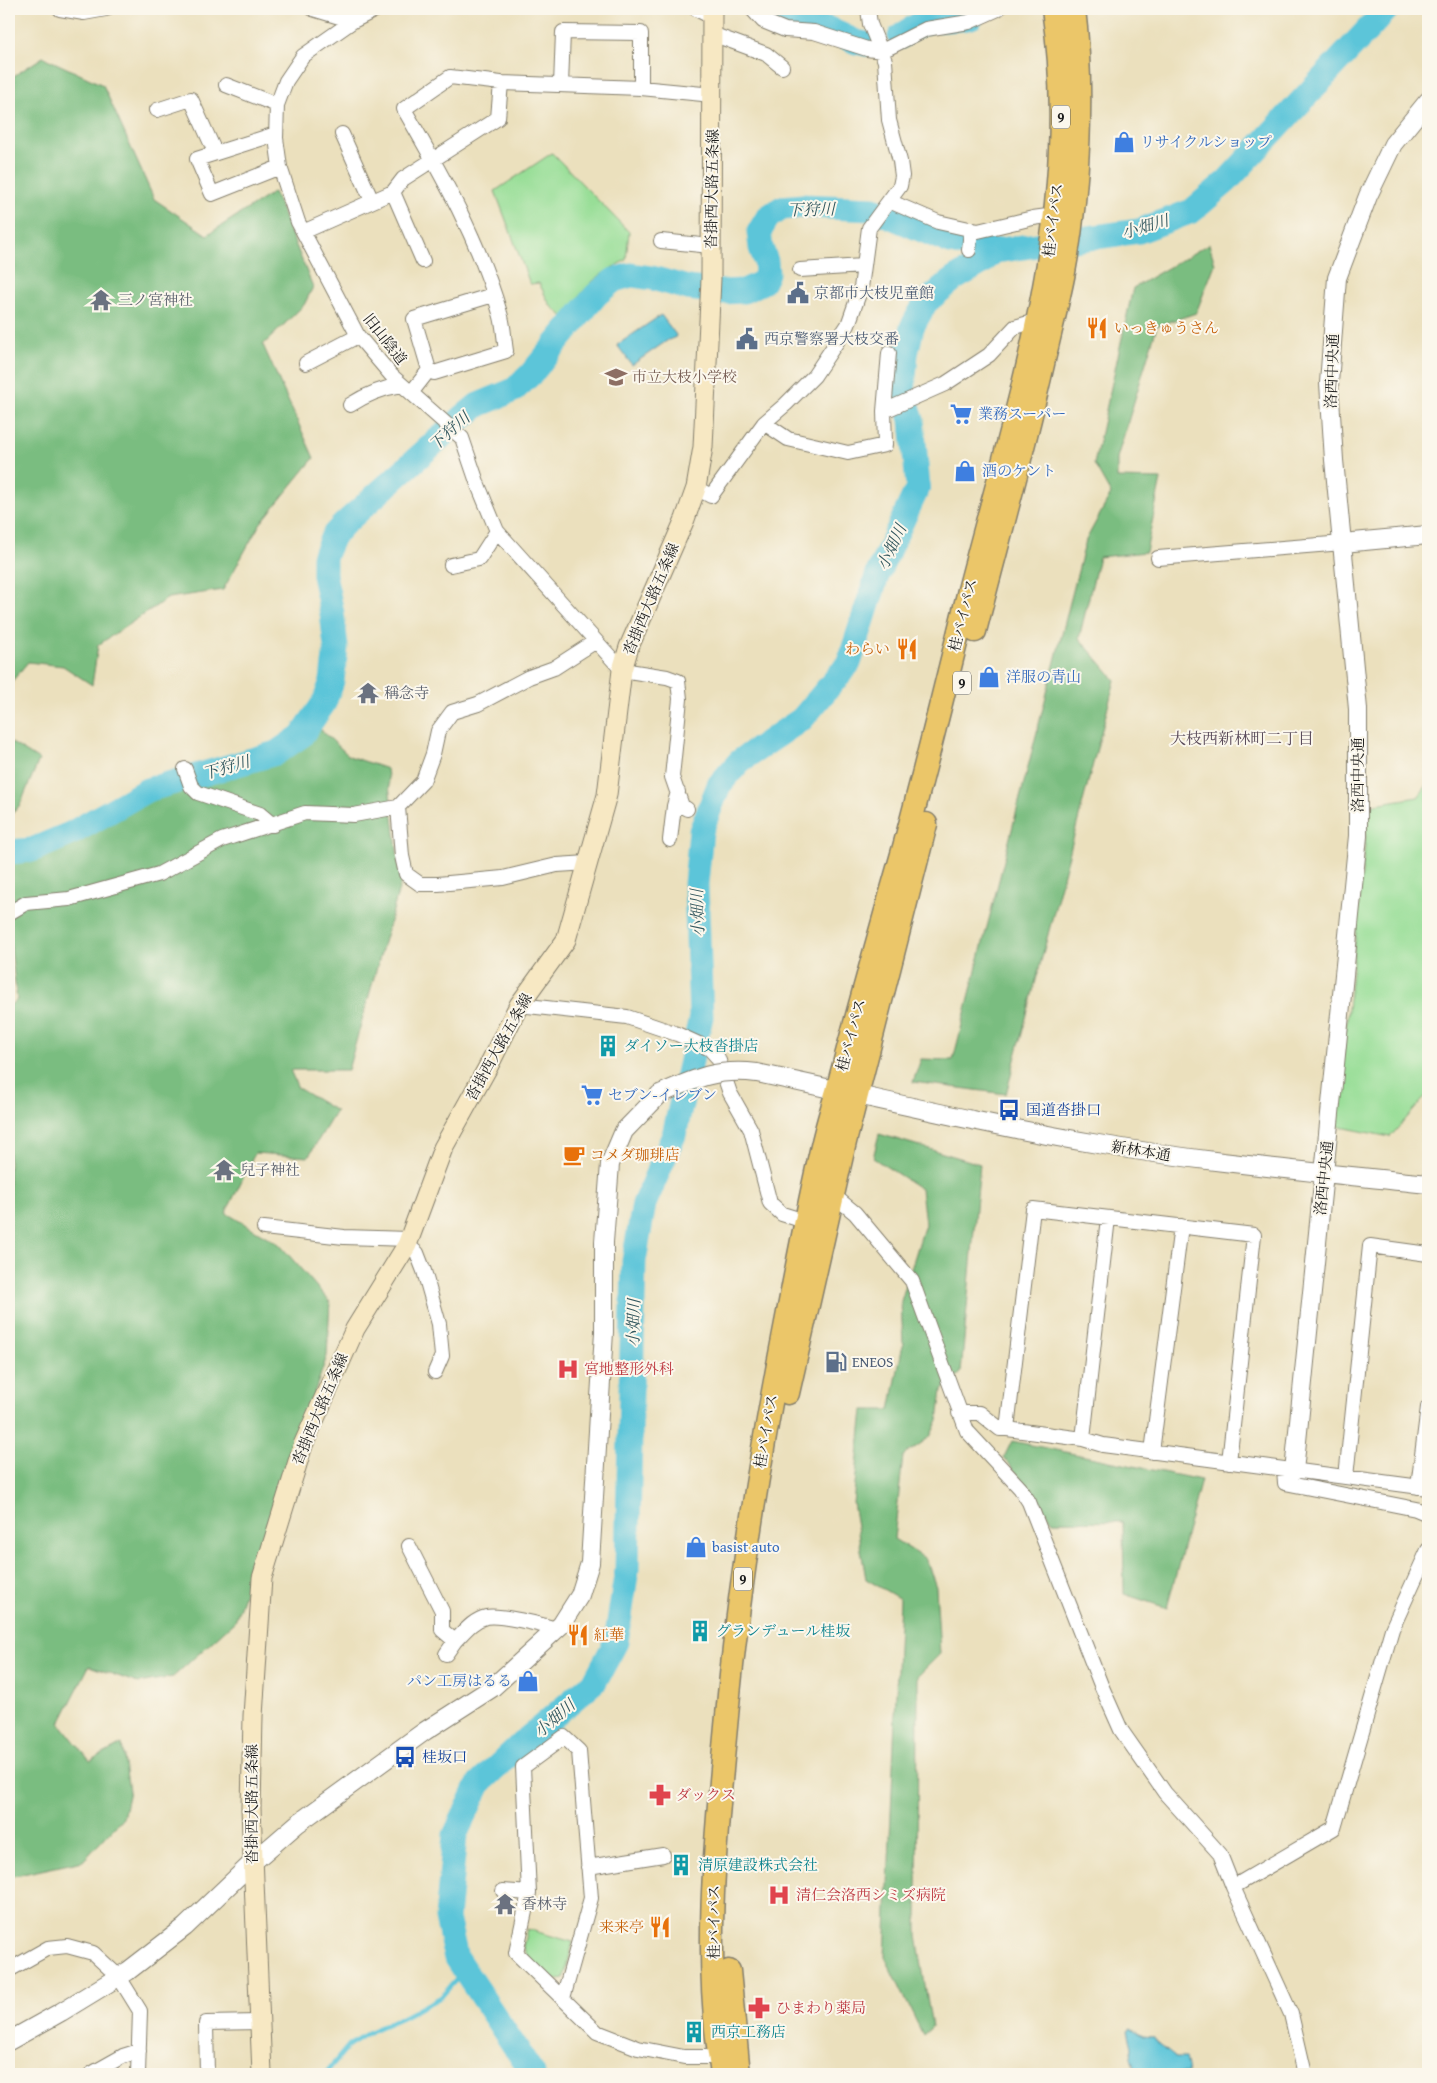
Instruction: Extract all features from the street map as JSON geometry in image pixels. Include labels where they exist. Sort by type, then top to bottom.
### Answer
[{"type":"highway","name":"桂バイパス","points":[[1053,9],[1057,33],[1061,106],[1060,162],[1063,219]]},
{"type":"highway","name":"桂バイパス","points":[[815,1224],[833,1195],[847,1093],[1033,408],[1063,219],[1078,106],[1074,9]]},
{"type":"highway","name":"桂バイパス","points":[[729,2066],[730,1989],[728,1925],[734,1802],[749,1644],[815,1224],[824,1137],[847,1093]]},
{"type":"main road","name":"沓掛西大路五条線","points":[[262,2074],[251,1808],[253,1716],[262,1578],[303,1445],[329,1383],[355,1329],[408,1242],[443,1148],[488,1067],[519,1005],[566,940],[607,795],[622,670],[629,647],[685,520],[696,488],[703,447],[711,246],[713,95],[708,17]]},
{"type":"street","points":[[60,9],[84,13],[106,9]]},
{"type":"street","points":[[313,9],[353,21]]},
{"type":"street","name":"旧山陰道","points":[[377,9],[353,21],[303,56],[286,81],[277,105],[276,134],[280,167],[298,222],[358,336],[392,376],[462,438],[478,485],[497,531],[622,670]]},
{"type":"street","points":[[752,9],[763,21],[785,30],[814,32],[867,49],[882,51],[926,29],[969,22],[998,9]]},
{"type":"street","points":[[696,488],[711,496],[764,423],[814,376],[848,324],[861,288],[869,228],[900,186],[902,176],[889,120],[885,61],[870,24],[868,9]]},
{"type":"street","points":[[708,17],[766,54],[782,67]]},
{"type":"street","points":[[561,86],[563,32],[641,33],[641,88]]},
{"type":"street","points":[[429,370],[434,372],[506,351],[501,314],[475,242],[449,188],[404,109],[450,77],[501,84],[641,88],[713,95]]},
{"type":"street","points":[[303,232],[394,192],[403,179],[498,118],[501,84]]},
{"type":"street","points":[[226,85],[277,105]]},
{"type":"street","points":[[157,110],[191,99],[215,152]]},
{"type":"street","name":"洛西中央通","points":[[1289,1470],[1325,1172],[1358,836],[1358,708],[1334,460],[1329,383],[1338,278],[1368,196],[1393,144],[1428,101]]},
{"type":"street","points":[[276,134],[197,159],[212,194],[280,167]]},
{"type":"street","points":[[342,134],[372,202]]},
{"type":"street","points":[[394,192],[424,261]]},
{"type":"street","points":[[887,203],[971,232],[1033,218],[1063,219]]},
{"type":"street","points":[[969,250],[971,232]]},
{"type":"street","points":[[661,241],[711,246]]},
{"type":"street","points":[[800,270],[863,266]]},
{"type":"street","points":[[429,370],[414,319],[493,295]]},
{"type":"street","points":[[887,410],[945,384],[989,355],[1015,327],[1046,320]]},
{"type":"street","points":[[306,363],[358,336]]},
{"type":"street","points":[[764,423],[788,439],[848,453],[885,445],[888,353]]},
{"type":"street","points":[[350,405],[362,397],[384,388],[407,389],[429,370]]},
{"type":"street","points":[[451,565],[479,559],[497,531]]},
{"type":"street","points":[[1158,558],[1428,535]]},
{"type":"street","points":[[9,913],[26,903],[69,899],[159,874],[222,840],[305,814],[354,815],[398,807],[423,781],[433,754],[438,731],[452,712],[478,704],[529,676],[554,668],[596,641]]},
{"type":"street","points":[[622,670],[678,681],[680,699],[672,777],[682,806],[687,809]]},
{"type":"street","points":[[186,770],[191,786],[198,793],[260,814],[273,825]]},
{"type":"street","points":[[667,831],[678,792]]},
{"type":"street","points":[[398,807],[402,856],[406,874],[420,884],[503,878],[557,865],[588,863]]},
{"type":"street","points":[[519,1005],[627,1017],[677,1034],[710,1049],[718,1058],[730,1092],[751,1130],[770,1203],[782,1214],[815,1224]]},
{"type":"street","name":"新林本通","points":[[556,1629],[580,1595],[590,1563],[604,1332],[604,1242],[610,1164],[624,1131],[660,1094],[700,1076],[737,1070],[1006,1127],[1097,1144],[1187,1158],[1428,1184]]},
{"type":"street","points":[[833,1195],[854,1213],[912,1281],[967,1431],[1020,1488],[1029,1502],[1101,1685],[1121,1730],[1165,1793],[1220,1854],[1232,1887],[1290,2014],[1305,2074]]},
{"type":"street","points":[[1007,1429],[1033,1209],[1254,1235],[1229,1462]]},
{"type":"street","points":[[1083,1439],[1108,1218]]},
{"type":"street","points":[[1152,1452],[1181,1226]]},
{"type":"street","points":[[264,1228],[408,1242],[417,1253],[424,1271],[439,1324],[442,1356],[435,1372]]},
{"type":"street","points":[[1346,1478],[1370,1246],[1428,1254]]},
{"type":"street","points":[[959,1413],[980,1413],[1000,1429],[1083,1439],[1103,1445],[1152,1452],[1423,1488],[1428,1407]]},
{"type":"street","points":[[1289,1470],[1285,1482],[1416,1509],[1428,1514]]},
{"type":"street","points":[[409,1546],[442,1611],[442,1630],[455,1641]]},
{"type":"street","points":[[1232,1887],[1334,1828],[1392,1628],[1428,1550]]},
{"type":"street","points":[[9,2040],[62,2012],[119,1977],[185,1927],[252,1863],[297,1824],[425,1731],[492,1688],[556,1629],[537,1623],[486,1617],[473,1623],[455,1641],[446,1654]]},
{"type":"street","points":[[563,1998],[591,1898],[579,1751],[564,1737],[523,1767],[530,1893],[516,1953],[597,2032],[638,2048],[729,2066]]},
{"type":"street","points":[[588,1867],[663,1855]]},
{"type":"street","points":[[503,1891],[530,1893]]},
{"type":"street","points":[[9,1970],[48,1948],[67,1946],[94,1953],[119,1977],[140,2011],[138,2074]]},
{"type":"street","points":[[208,2074],[206,2023],[259,2022]]},
{"type":"street","points":[[90,2074],[123,2056],[139,2051]]},
{"type":"green space","points":[[43,57],[103,85],[154,199],[207,235],[274,192],[313,287],[304,305],[263,345],[314,458],[260,524],[223,590],[168,598],[98,645],[92,685],[63,666],[28,662],[9,685],[9,79]]},
{"type":"green space","points":[[552,153],[629,232],[626,260],[605,272],[590,284],[565,318],[550,305],[539,283],[530,284],[495,191]]},
{"type":"green space","points":[[1209,244],[1215,264],[1196,313],[1157,326],[1117,458],[1117,478],[1161,479],[1146,552],[1099,557],[1079,638],[1115,680],[1006,1094],[913,1082],[921,1059],[953,1060],[1086,540],[1111,494],[1094,464],[1133,288]]},
{"type":"green space","points":[[319,728],[349,756],[387,769],[401,882],[348,1070],[290,1070],[298,1088],[336,1111],[308,1157],[255,1153],[226,1213],[279,1244],[330,1302],[327,1356],[235,1621],[173,1677],[138,1683],[89,1666],[60,1723],[90,1761],[122,1744],[129,1791],[123,1818],[83,1861],[9,1877],[9,1006],[17,1000],[9,931],[9,860]]},
{"type":"green space","points":[[9,741],[39,760],[20,805],[9,817]]},
{"type":"green space","points":[[1428,784],[1428,1094],[1390,1137],[1336,1126],[1369,805],[1418,797]]},
{"type":"green space","points":[[879,1134],[980,1164],[961,1373],[942,1390],[938,1420],[930,1437],[903,1456],[894,1539],[926,1559],[936,1587],[940,1654],[918,1676],[917,1936],[932,2027],[923,2035],[885,1957],[900,1599],[866,1579],[853,1503],[863,1410],[890,1410],[903,1344],[901,1301],[925,1224],[921,1189],[873,1158]]},
{"type":"green space","points":[[1012,1441],[1201,1480],[1167,1608],[1124,1594],[1123,1522],[1053,1521],[1004,1457]]},
{"type":"green space","points":[[527,1929],[573,1942],[564,1978],[553,1980],[528,1958],[523,1946]]},
{"type":"water","points":[[661,315],[676,335],[675,338],[668,340],[632,365],[617,345]]},
{"type":"water","points":[[1131,2029],[1143,2036],[1153,2037],[1176,2057],[1185,2057],[1188,2073],[1146,2074],[1135,2070],[1131,2058],[1132,2047],[1128,2031]]},
{"type":"waterway","points":[[761,9],[786,23],[829,29],[856,42],[866,44]]},
{"type":"waterway","name":"小畑川","points":[[533,2074],[456,1958],[447,1918],[455,1835],[479,1784],[521,1744],[595,1681],[616,1642],[627,1569],[634,1261],[644,1204],[674,1135],[701,1017],[696,884],[701,831],[719,785],[740,761],[802,719],[849,663],[878,573],[918,487],[912,420],[903,389],[906,354],[912,327],[926,302],[954,279],[983,262],[994,251],[1139,231],[1192,211],[1227,181],[1387,9]]},
{"type":"waterway","points":[[900,37],[912,28],[926,22],[971,17]]},
{"type":"waterway","name":"下狩川","points":[[9,852],[32,850],[70,834],[147,790],[276,753],[301,736],[324,703],[332,681],[336,647],[332,613],[324,575],[324,557],[333,536],[344,524],[478,405],[514,390],[531,374],[596,295],[614,280],[631,275],[652,278],[688,288],[722,292],[744,291],[763,282],[767,273],[759,232],[768,217],[782,208],[803,206],[873,209],[950,242],[994,251]]},
{"type":"waterway","points":[[325,2074],[349,2045],[371,2031],[441,1997],[463,1972]]},
{"type":"place","name":"リサイクルショップ","points":[[1124,142]]},
{"type":"place","name":"京都市大枝児童館","points":[[798,293]]},
{"type":"place","name":"三ノ宮神社","points":[[101,300]]},
{"type":"place","name":"いっきゅうさん","points":[[1097,328]]},
{"type":"place","name":"西京警察署大枝交番","points":[[747,339]]},
{"type":"place","name":"市立大枝小学校","points":[[616,377]]},
{"type":"place","name":"業務スーパー","points":[[961,414]]},
{"type":"place","name":"酒のケント","points":[[965,471]]},
{"type":"place","name":"わらい","points":[[907,649]]},
{"type":"place","name":"洋服の青山","points":[[989,677]]},
{"type":"place","name":"稱念寺","points":[[368,693]]},
{"type":"place","name":"ダイソー大枝沓掛店","points":[[608,1046]]},
{"type":"place","name":"セブン-イレブン","points":[[592,1095]]},
{"type":"place","name":"国道沓掛口","points":[[1009,1110]]},
{"type":"place","name":"コメダ珈琲店","points":[[574,1155]]},
{"type":"place","name":"兒子神社","points":[[224,1170]]},
{"type":"place","name":"ENEOS","points":[[836,1362]]},
{"type":"place","name":"宮地整形外科","points":[[568,1369]]},
{"type":"place","name":"basist auto","points":[[696,1547]]},
{"type":"place","name":"グランデュール桂坂","points":[[700,1631]]},
{"type":"place","name":"紅華","points":[[578,1635]]},
{"type":"place","name":"パン工房はるる","points":[[528,1681]]},
{"type":"place","name":"桂坂口","points":[[405,1757]]},
{"type":"place","name":"ダックス","points":[[660,1795]]},
{"type":"place","name":"清原建設株式会社","points":[[681,1865]]},
{"type":"place","name":"清仁会洛西シミズ病院","points":[[779,1895]]},
{"type":"place","name":"香林寺","points":[[505,1904]]},
{"type":"place","name":"来来亭","points":[[660,1927]]},
{"type":"place","name":"ひまわり薬局","points":[[759,2008]]},
{"type":"place","name":"西京工務店","points":[[694,2032]]},
{"type":"district","name":"大枝西新林町二丁目","points":[[1242,738]]}]
